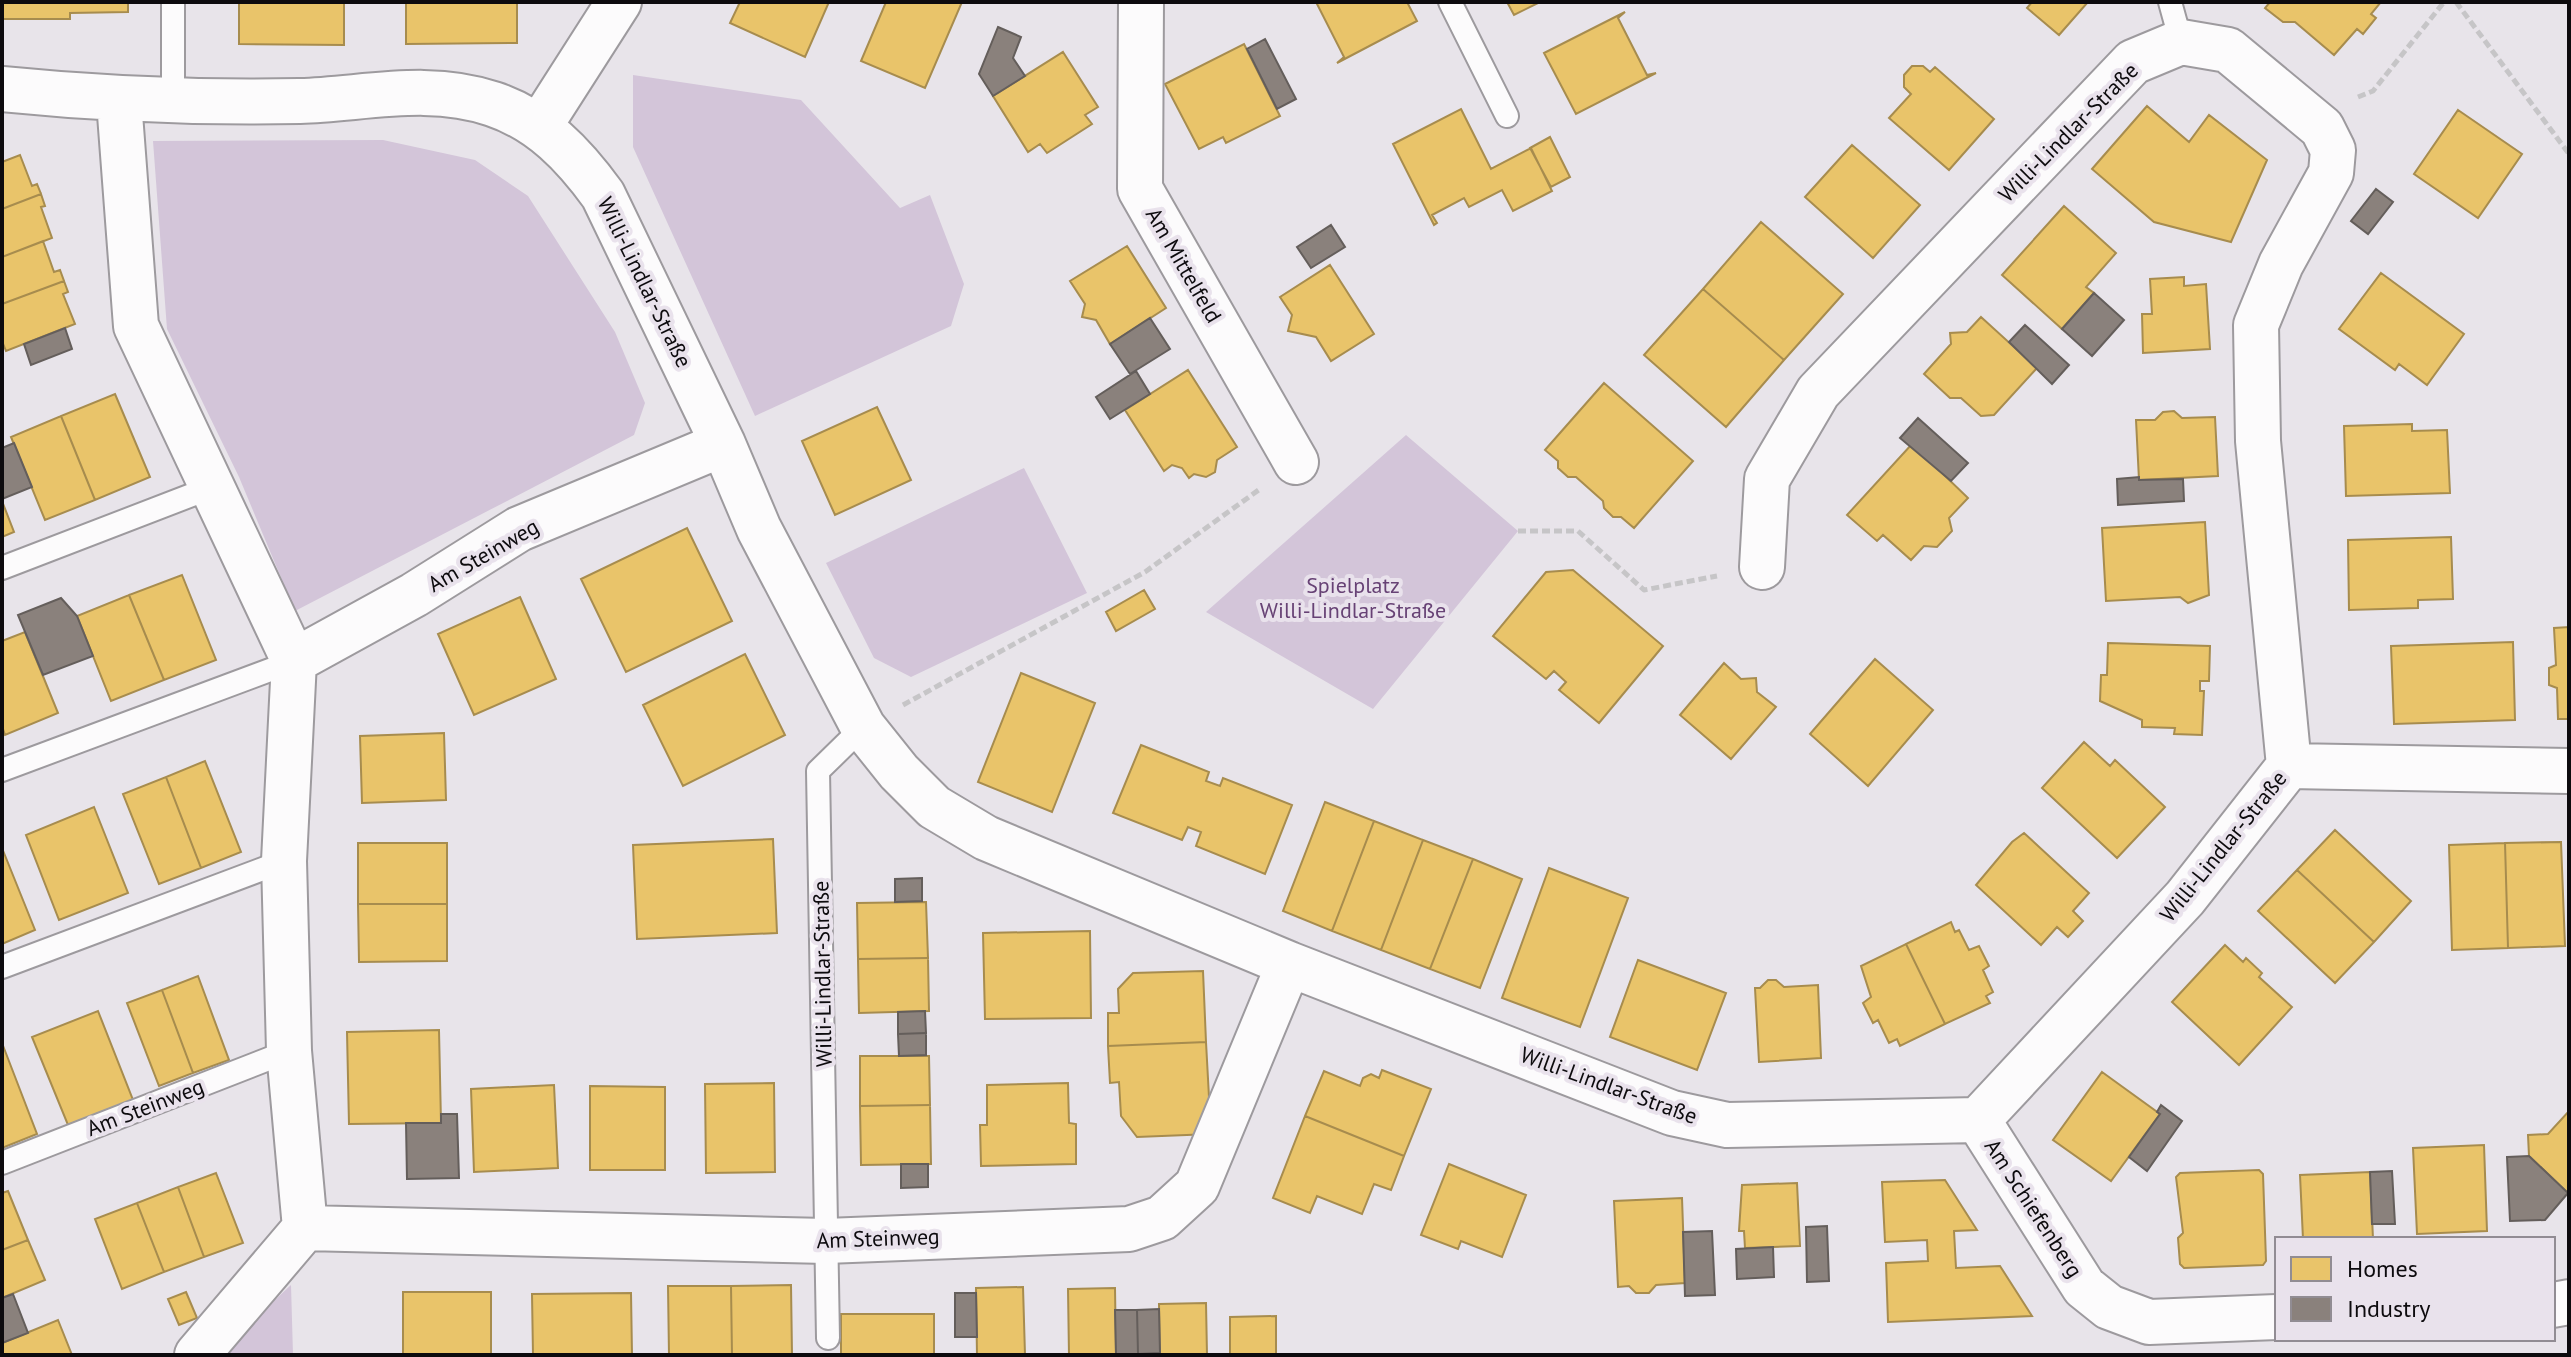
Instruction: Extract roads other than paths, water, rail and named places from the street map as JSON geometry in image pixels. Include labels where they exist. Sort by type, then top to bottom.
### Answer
[{"type":"street","points":[[539,127],[619,2]]},
{"type":"street","name":"Am Mittelfeld","points":[[1141,2],[1140,189],[1296,462]]},
{"type":"street","name":"Willi-Lindlar-Straße","points":[[2,89],[119,101],[173,98],[300,101],[440,91],[493,104],[539,127],[576,157],[603,195],[723,444],[759,529],[863,727],[899,772],[934,807],[986,838],[1289,964],[1672,1113],[1727,1125],[1978,1120],[2185,898],[2289,766],[2258,441],[2256,325],[2281,264],[2331,173],[2333,150],[2322,128],[2228,50],[2176,22],[2133,62],[1818,392],[1767,479],[1762,567]]},
{"type":"street","points":[[119,101],[136,326],[294,661],[284,861],[289,1051],[305,1228],[197,1355]]},
{"type":"street","name":"Am Steinweg","points":[[294,661],[414,595],[519,529],[723,444]]},
{"type":"street","points":[[2289,766],[2569,771]]},
{"type":"street","name":"Am Steinweg","points":[[305,1228],[826,1241],[1129,1229],[1162,1218],[1197,1186],[1289,964]]},
{"type":"street","name":"Am Schiefenberg","points":[[1978,1120],[2084,1287],[2109,1307],[2149,1322],[2275,1317]]},
{"type":"lane","points":[[173,2],[173,98]]},
{"type":"lane","points":[[1450,2],[1507,116]]},
{"type":"lane","points":[[2,568],[210,488]]},
{"type":"lane","name":"Am Steinweg","points":[[2,770],[294,661]]},
{"type":"lane","name":"Willi-Lindlar-Straße","points":[[828,1338],[818,771],[863,727]]},
{"type":"lane","points":[[2,967],[284,861]]},
{"type":"lane","name":"Am Steinweg","points":[[2,1163],[289,1051]]},
{"type":"park label","name":"Spielplatz Willi-Lindlar-Straße","points":[[1353,598]]}]
